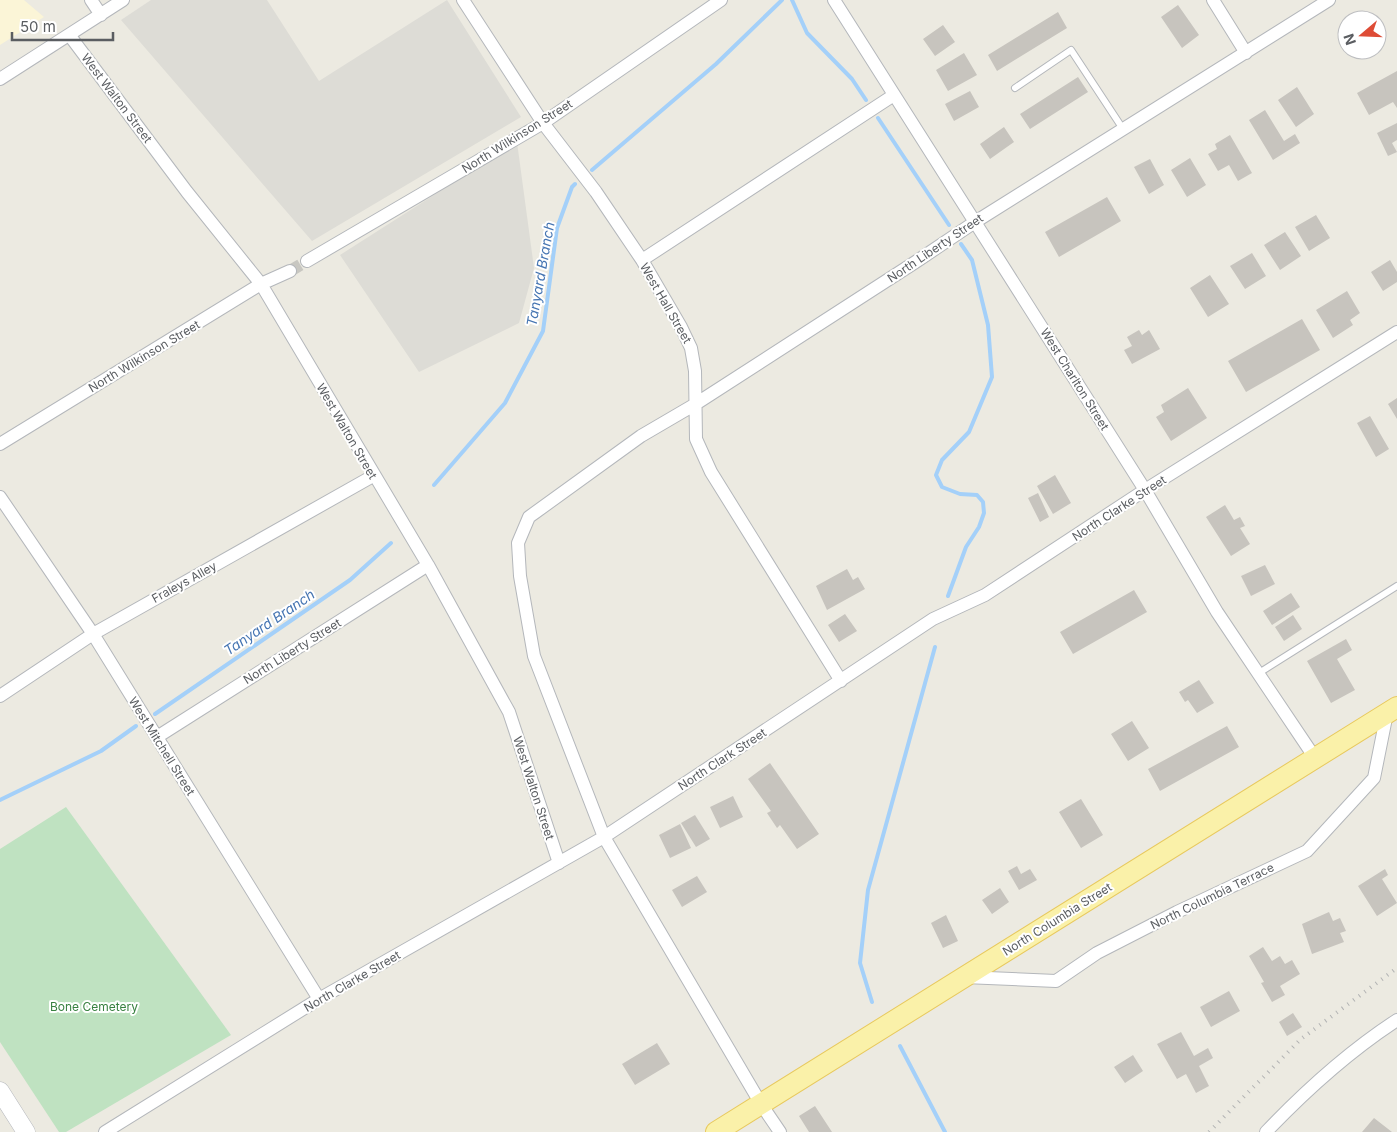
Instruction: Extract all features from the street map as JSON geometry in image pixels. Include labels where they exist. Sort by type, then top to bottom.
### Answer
[{"type":"main road","name":"North Columbia Street","points":[[716,1132],[1392,710]]},
{"type":"main road","points":[[0,1091],[26,1132]]},
{"type":"street","points":[[91,0],[101,15]]},
{"type":"street","points":[[0,79],[70,36],[123,0]]},
{"type":"street","name":"West Hall Street","points":[[462,0],[543,123],[596,192],[642,260],[691,348],[695,371],[696,439],[711,472],[841,681]]},
{"type":"street","name":"North Wilkinson Street","points":[[307,261],[543,123],[721,0]]},
{"type":"street","name":"West Charlton Street","points":[[834,0],[1145,490],[1218,612],[1315,758]]},
{"type":"street","points":[[1213,0],[1246,53]]},
{"type":"street","name":"North Liberty Street","points":[[604,837],[534,656],[520,576],[518,543],[528,518],[641,436],[694,405],[917,262],[974,222],[1329,0]]},
{"type":"street","name":"West Walton Street","points":[[70,36],[187,192],[262,284],[373,476],[428,565],[509,712],[559,863]]},
{"type":"street","points":[[642,260],[894,95]]},
{"type":"street","name":"North Wilkinson Street","points":[[0,444],[262,284],[290,271]]},
{"type":"street","name":"North Clarke Street","points":[[841,681],[932,619],[985,595],[1145,490],[1397,332]]},
{"type":"street","name":"Fraleys Alley","points":[[0,696],[93,634],[373,476]]},
{"type":"street","name":"West Mitchell Street","points":[[0,497],[93,634],[319,999]]},
{"type":"street","name":"North Liberty Street","points":[[157,737],[428,565]]},
{"type":"street","name":"North Clark Street","points":[[604,837],[841,681]]},
{"type":"street","name":"North Columbia Terrace","points":[[964,977],[1056,981],[1097,953],[1307,851],[1374,778],[1392,710]]},
{"type":"street","points":[[604,837],[761,1104],[780,1132]]},
{"type":"street","name":"North Clarke Street","points":[[104,1132],[319,999],[604,837]]},
{"type":"street","points":[[1266,1132],[1304,1093],[1369,1038],[1397,1020]]},
{"type":"lane","points":[[1015,88],[1071,50],[1123,129]]},
{"type":"lane","points":[[1259,674],[1397,586]]},
{"type":"shaded area","points":[[0,0],[24,0],[44,17],[0,45]]},
{"type":"shaded area","points":[[151,0],[267,0],[319,81],[447,0],[521,117],[312,241],[121,20]]},
{"type":"shaded area","points":[[517,142],[534,268],[519,323],[419,372],[340,255]]},
{"type":"green space","name":"Bone Cemetery","points":[[66,807],[231,1035],[66,1132],[59,1132],[0,1042],[0,849]]},
{"type":"building","points":[[1178,5],[1199,35],[1182,48],[1161,17]]},
{"type":"building","points":[[1058,12],[1067,28],[997,71],[988,55]]},
{"type":"building","points":[[943,25],[955,42],[935,56],[923,39]]},
{"type":"building","points":[[964,53],[977,75],[948,91],[936,70]]},
{"type":"building","points":[[1397,71],[1397,108],[1393,102],[1369,115],[1357,93]]},
{"type":"building","points":[[1078,77],[1088,92],[1030,129],[1020,114]]},
{"type":"building","points":[[1297,87],[1314,114],[1296,127],[1278,100]]},
{"type":"building","points":[[970,91],[979,107],[954,121],[945,104]]},
{"type":"building","points":[[1265,110],[1284,141],[1295,134],[1300,143],[1273,160],[1249,120]]},
{"type":"building","points":[[1397,123],[1397,140],[1392,143],[1397,152],[1388,156],[1377,133]]},
{"type":"building","points":[[1004,127],[1014,142],[990,159],[980,144]]},
{"type":"building","points":[[1230,135],[1252,173],[1238,181],[1229,165],[1218,171],[1208,154],[1217,149],[1215,144]]},
{"type":"building","points":[[1190,158],[1206,185],[1187,197],[1171,170]]},
{"type":"building","points":[[1150,159],[1164,185],[1149,194],[1134,167]]},
{"type":"building","points":[[1107,197],[1121,221],[1059,257],[1045,232]]},
{"type":"building","points":[[1316,215],[1330,238],[1309,251],[1295,227]]},
{"type":"building","points":[[1285,232],[1301,256],[1280,270],[1264,245]]},
{"type":"building","points":[[1252,253],[1266,276],[1245,289],[1230,266]]},
{"type":"building","points":[[1390,260],[1397,272],[1397,282],[1383,291],[1371,272]]},
{"type":"building","points":[[1210,275],[1229,304],[1208,317],[1190,288]]},
{"type":"building","points":[[1347,291],[1360,313],[1350,320],[1353,325],[1333,338],[1316,310]]},
{"type":"building","points":[[1302,319],[1320,350],[1246,392],[1228,361]]},
{"type":"building","points":[[1139,330],[1142,335],[1149,330],[1160,349],[1132,364],[1124,350],[1132,346],[1127,337]]},
{"type":"building","points":[[1188,388],[1207,418],[1171,441],[1156,417],[1164,412],[1161,405]]},
{"type":"building","points":[[1397,398],[1397,419],[1388,404]]},
{"type":"building","points":[[1370,416],[1389,449],[1376,457],[1357,423]]},
{"type":"building","points":[[1055,475],[1071,503],[1053,514],[1037,486]]},
{"type":"building","points":[[1038,493],[1049,517],[1040,522],[1028,498]]},
{"type":"building","points":[[1225,505],[1234,520],[1240,517],[1245,526],[1240,528],[1250,544],[1231,556],[1206,517]]},
{"type":"building","points":[[1265,565],[1275,584],[1251,596],[1241,576]]},
{"type":"building","points":[[847,569],[853,580],[858,577],[865,589],[827,610],[816,586]]},
{"type":"building","points":[[1134,590],[1147,612],[1073,654],[1060,632]]},
{"type":"building","points":[[1291,593],[1300,607],[1272,625],[1263,611]]},
{"type":"building","points":[[845,614],[857,631],[839,642],[828,625]]},
{"type":"building","points":[[1293,615],[1302,629],[1284,641],[1275,627]]},
{"type":"building","points":[[1346,639],[1352,650],[1337,659],[1355,690],[1331,703],[1307,661]]},
{"type":"building","points":[[1199,680],[1214,703],[1197,713],[1188,700],[1185,702],[1179,692]]},
{"type":"building","points":[[1132,721],[1149,748],[1128,761],[1111,734]]},
{"type":"building","points":[[1227,726],[1239,747],[1160,791],[1148,769]]},
{"type":"building","points":[[770,763],[819,834],[797,849],[780,825],[777,828],[767,813],[771,811],[748,779]]},
{"type":"building","points":[[733,796],[743,817],[720,828],[710,807]]},
{"type":"building","points":[[1081,799],[1103,835],[1081,848],[1059,812]]},
{"type":"building","points":[[695,815],[710,839],[696,847],[681,823]]},
{"type":"building","points":[[680,824],[691,848],[670,858],[659,835]]},
{"type":"building","points":[[1017,866],[1021,874],[1030,869],[1037,880],[1019,890],[1008,871]]},
{"type":"building","points":[[1385,869],[1388,875],[1382,879],[1397,903],[1377,916],[1358,886]]},
{"type":"building","points":[[697,876],[707,892],[682,907],[672,890]]},
{"type":"building","points":[[1000,888],[1009,902],[992,914],[982,900]]},
{"type":"building","points":[[1329,912],[1333,921],[1340,918],[1346,931],[1340,933],[1344,942],[1312,954],[1302,924]]},
{"type":"building","points":[[946,915],[958,941],[943,948],[931,923]]},
{"type":"building","points":[[1263,947],[1272,961],[1280,956],[1285,964],[1292,960],[1300,974],[1280,986],[1285,995],[1272,1002],[1261,983],[1264,982],[1249,956]]},
{"type":"building","points":[[1229,991],[1240,1011],[1211,1027],[1200,1007]]},
{"type":"building","points":[[1293,1013],[1302,1027],[1287,1036],[1279,1022]]},
{"type":"building","points":[[1181,1032],[1194,1056],[1208,1048],[1213,1058],[1199,1066],[1209,1086],[1196,1093],[1186,1074],[1177,1079],[1157,1044]]},
{"type":"building","points":[[657,1043],[670,1064],[635,1085],[622,1064]]},
{"type":"building","points":[[1133,1055],[1143,1071],[1125,1083],[1114,1067]]},
{"type":"building","points":[[815,1106],[832,1132],[809,1132],[799,1116]]},
{"type":"building","points":[[1374,1118],[1392,1132],[1362,1132]]},
{"type":"waterway","name":"Tanyard Branch","points":[[592,170],[716,64],[782,0]]},
{"type":"waterway","points":[[792,0],[807,33],[852,79],[866,100]]},
{"type":"waterway","points":[[878,118],[949,225]]},
{"type":"waterway","name":"Tanyard Branch","points":[[434,485],[505,403],[543,331],[557,228],[572,187],[575,184]]},
{"type":"waterway","points":[[948,596],[966,547],[979,527],[984,513],[983,502],[977,495],[960,494],[942,487],[936,475],[942,460],[969,432],[992,377],[988,325],[972,260],[961,244]]},
{"type":"waterway","name":"Tanyard Branch","points":[[155,714],[350,580],[391,543]]},
{"type":"waterway","points":[[872,1002],[860,963],[868,890],[935,647]]},
{"type":"waterway","name":"Tanyard Branch","points":[[0,800],[101,751],[136,726]]},
{"type":"waterway","points":[[900,1046],[945,1132]]},
{"type":"tunnel","points":[[290,271],[307,261]]},
{"type":"railway","points":[[1209,1132],[1301,1039],[1397,968]]}]
